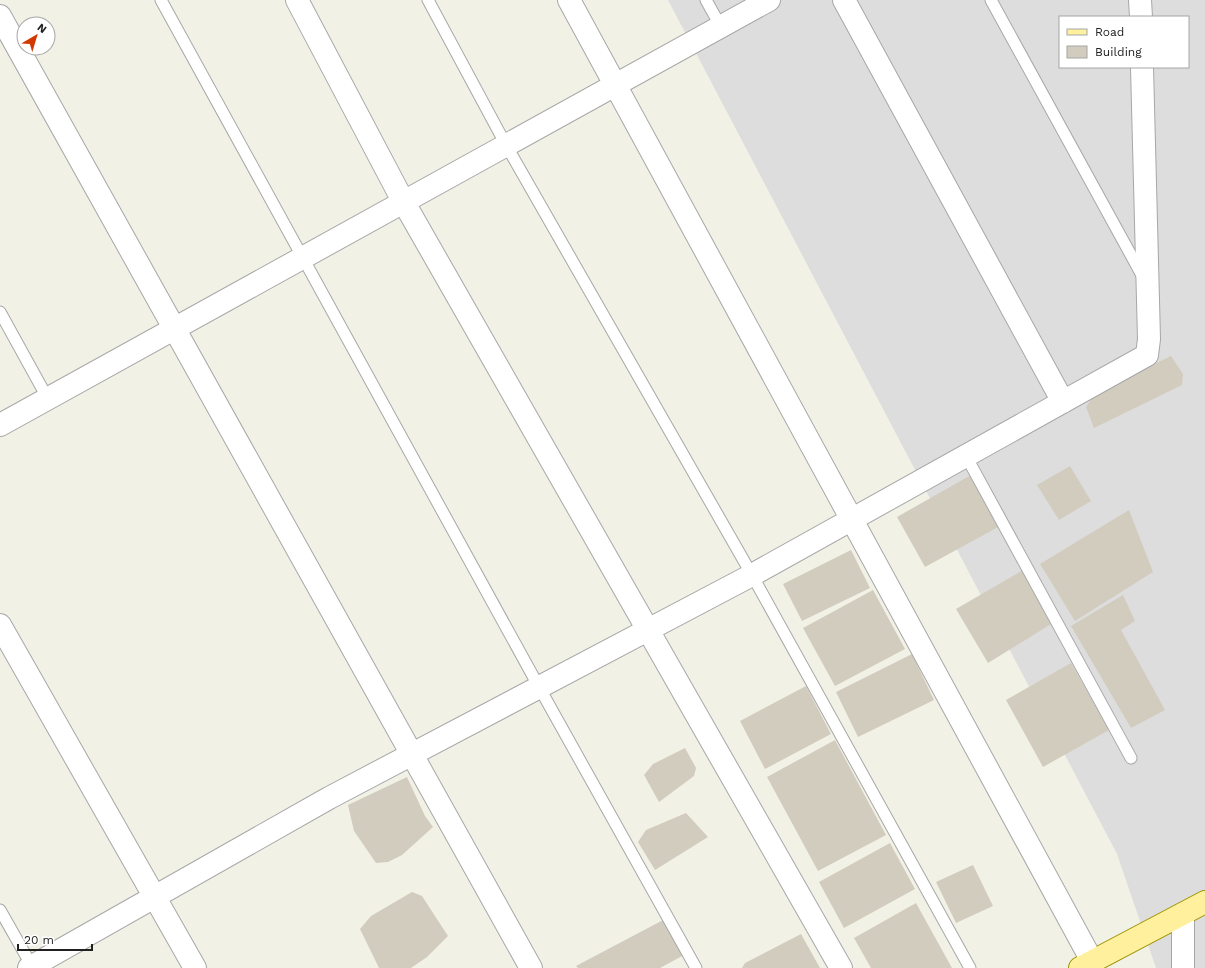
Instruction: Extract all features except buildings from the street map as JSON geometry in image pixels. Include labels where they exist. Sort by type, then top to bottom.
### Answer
[{"type":"main road","points":[[1086,965],[1205,902]]},
{"type":"street","points":[[297,0],[404,201],[841,968]]},
{"type":"street","points":[[569,0],[851,519],[1086,965]]},
{"type":"street","points":[[0,425],[769,0]]},
{"type":"street","points":[[844,0],[1063,402]]},
{"type":"street","points":[[1140,0],[1141,16]]},
{"type":"street","points":[[0,16],[531,968]]},
{"type":"street","points":[[31,967],[329,798],[752,575],[1147,355],[1149,338],[1142,68]]},
{"type":"street","points":[[0,625],[195,968]]},
{"type":"street","points":[[1183,914],[1183,968]]},
{"type":"lane","points":[[161,0],[539,687],[696,968]]},
{"type":"lane","points":[[428,0],[506,145],[752,575],[970,968]]},
{"type":"lane","points":[[706,0],[721,26]]},
{"type":"lane","points":[[991,0],[1148,286]]},
{"type":"lane","points":[[0,312],[48,399]]},
{"type":"lane","points":[[966,456],[1131,758]]},
{"type":"lane","points":[[0,910],[31,967]]},
{"type":"shaded area","points":[[668,0],[1205,0],[1205,968],[1156,968],[1117,854]]}]
